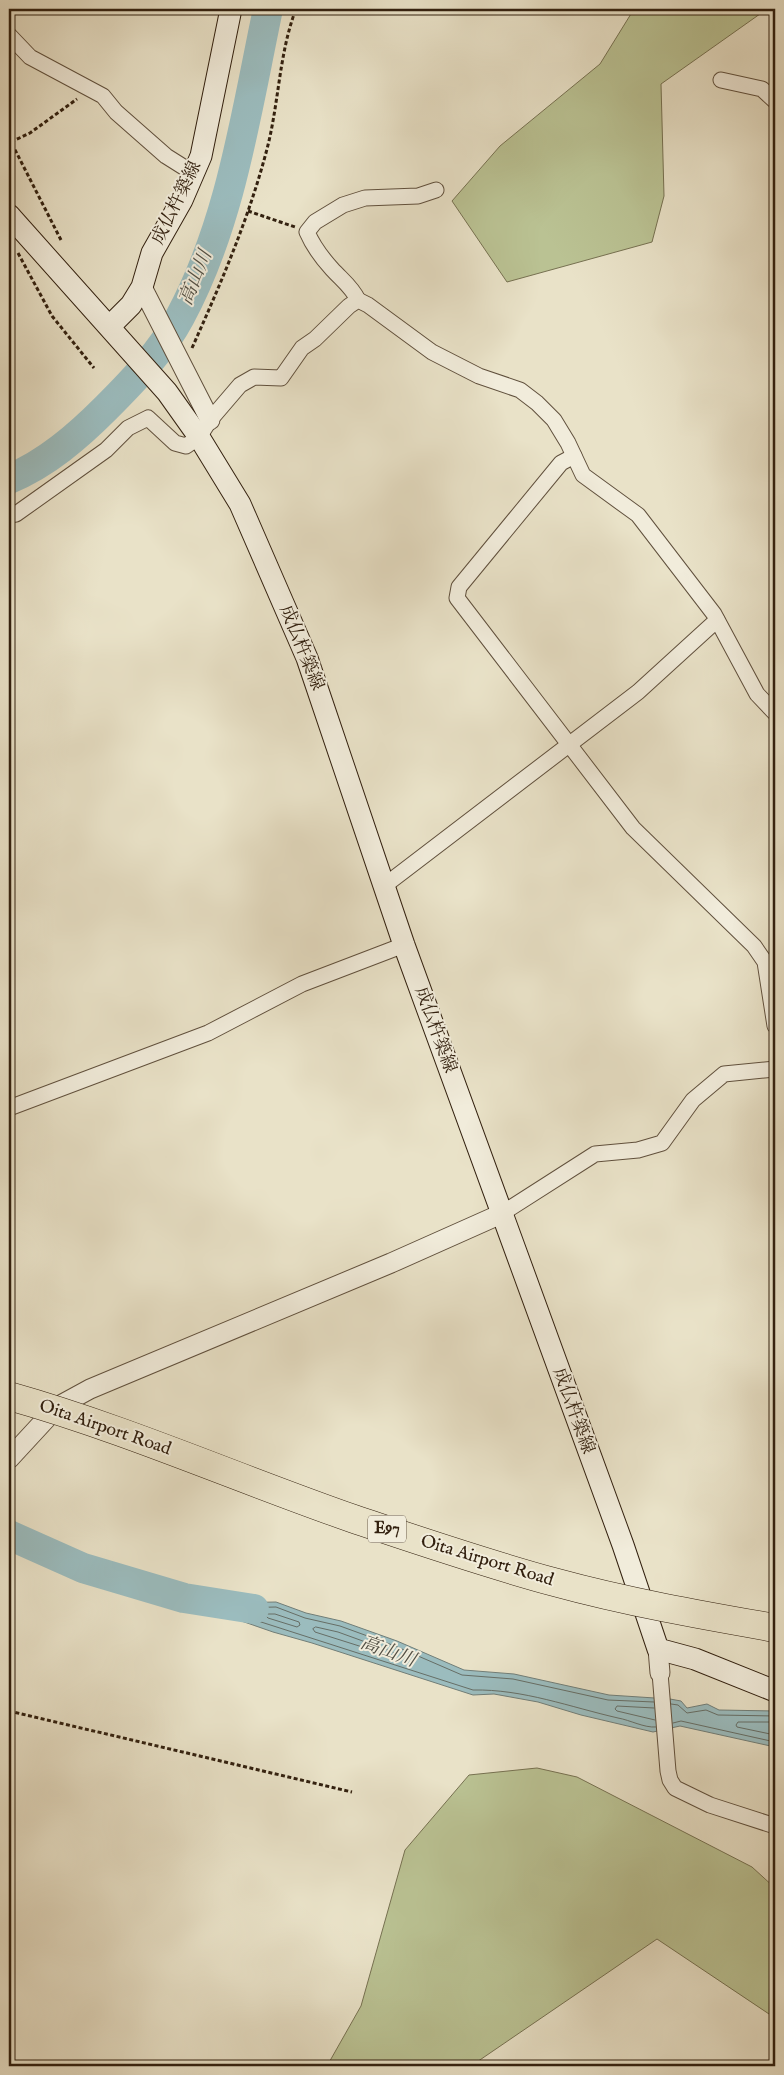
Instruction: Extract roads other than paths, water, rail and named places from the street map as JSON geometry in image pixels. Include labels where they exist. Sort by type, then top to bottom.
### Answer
[{"type":"highway","name":"Oita Airport Road","points":[[9,1396],[78,1417],[353,1518],[483,1561],[554,1582],[633,1602],[775,1628]]},
{"type":"main road","name":"成仏杵築線","points":[[116,334],[142,287],[152,253],[182,200],[201,156],[231,9]]},
{"type":"main road","name":"成仏杵築線","points":[[9,215],[167,392],[204,428],[240,504],[307,658],[404,945],[623,1545],[658,1649]]},
{"type":"main road","points":[[658,1649],[695,1659],[775,1691]]},
{"type":"street","points":[[9,35],[30,57],[103,96],[116,112],[166,156],[193,173]]},
{"type":"street","points":[[721,80],[762,89],[775,101]]},
{"type":"street","points":[[436,190],[418,196],[365,198],[343,205],[315,222],[307,232],[313,245],[353,290],[358,300],[368,305],[432,352],[479,376],[520,390],[554,420],[583,475],[638,515],[718,620],[757,694],[775,712]]},
{"type":"street","points":[[142,287],[182,364],[204,428]]},
{"type":"street","points":[[9,515],[16,514],[106,450],[128,428],[148,418],[175,443],[186,446],[204,428],[240,385],[254,377],[281,378],[302,348],[315,339],[349,306],[358,300]]},
{"type":"street","points":[[574,456],[561,463],[459,587],[457,598],[633,828],[754,946],[765,962],[775,1026]]},
{"type":"street","points":[[384,886],[638,692],[718,620]]},
{"type":"street","points":[[9,1108],[208,1033],[302,984],[404,945]]},
{"type":"street","points":[[14,1453],[57,1407],[90,1389],[391,1263],[501,1214],[595,1154],[638,1150],[662,1143],[693,1100],[724,1074],[775,1069]]},
{"type":"street","points":[[658,1649],[668,1771],[670,1780],[675,1788],[710,1805],[775,1826]]},
{"type":"water","points":[[194,1601],[223,1603],[276,1602],[306,1613],[341,1621],[397,1641],[464,1670],[514,1674],[609,1695],[670,1699],[681,1701],[687,1708],[707,1704],[719,1710],[775,1711],[775,1747],[680,1726],[653,1732],[581,1715],[538,1702],[494,1694],[473,1695],[273,1632],[227,1616]]},
{"type":"waterway","name":"高山川","points":[[9,479],[36,466],[73,439],[126,387],[173,330],[198,281],[224,205],[244,127],[268,9]]},
{"type":"waterway","name":"高山川","points":[[9,1535],[83,1568],[184,1598],[254,1609]]}]
